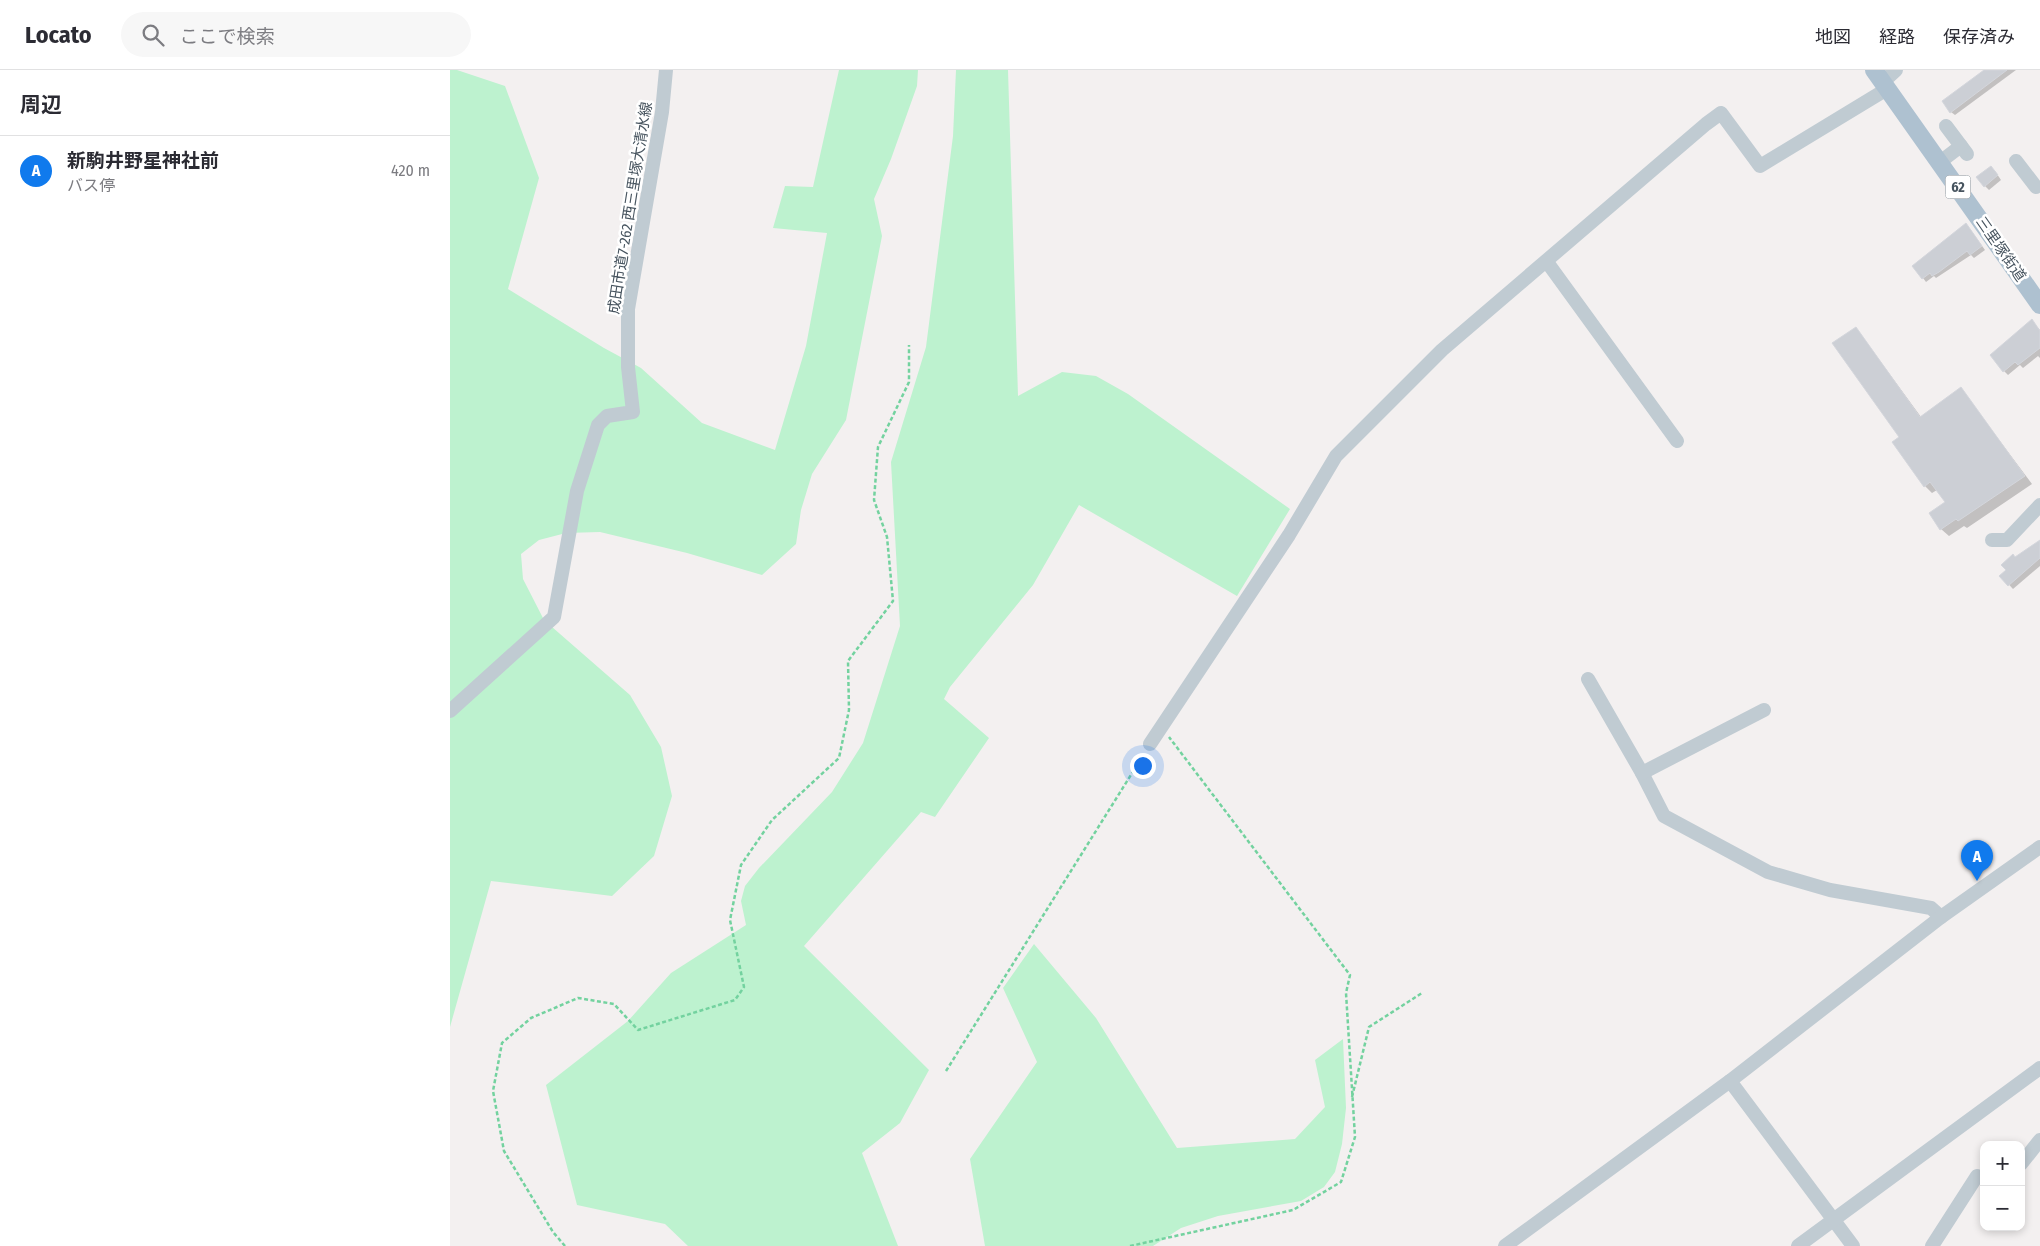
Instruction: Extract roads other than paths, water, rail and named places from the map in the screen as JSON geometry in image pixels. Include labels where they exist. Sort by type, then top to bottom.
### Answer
[{"type":"main road","name":"三里塚街道","points":[[1882,80],[2040,305]]},
{"type":"street","name":"成田市道7-262 西三里塚大清水線","points":[[450,712],[554,617],[577,491],[598,425],[607,416],[633,412],[628,367],[628,308],[662,112],[666,70]]},
{"type":"street","points":[[1150,744],[1289,535],[1336,456],[1442,350],[1721,113],[1760,166],[1896,70]]},
{"type":"street","points":[[1940,162],[1964,150],[1946,126]]},
{"type":"street","points":[[2016,162],[2036,187]]},
{"type":"street","points":[[1547,262],[1677,441]]},
{"type":"street","points":[[1992,540],[2007,540],[2040,505]]},
{"type":"street","points":[[1588,679],[1642,773],[1664,816],[1768,872],[1830,890],[1932,908],[1941,917]]},
{"type":"street","points":[[1642,773],[1764,710]]},
{"type":"street","points":[[1505,1246],[1730,1081],[1941,917],[2040,847]]},
{"type":"street","points":[[1798,1246],[2040,1068]]},
{"type":"street","points":[[1730,1081],[1852,1246]]},
{"type":"street","points":[[2025,1159],[2040,1140]]},
{"type":"street","points":[[1932,1246],[1977,1176]]},
{"type":"place","name":"新駒井野星神社前","points":[[1977,881]]}]
